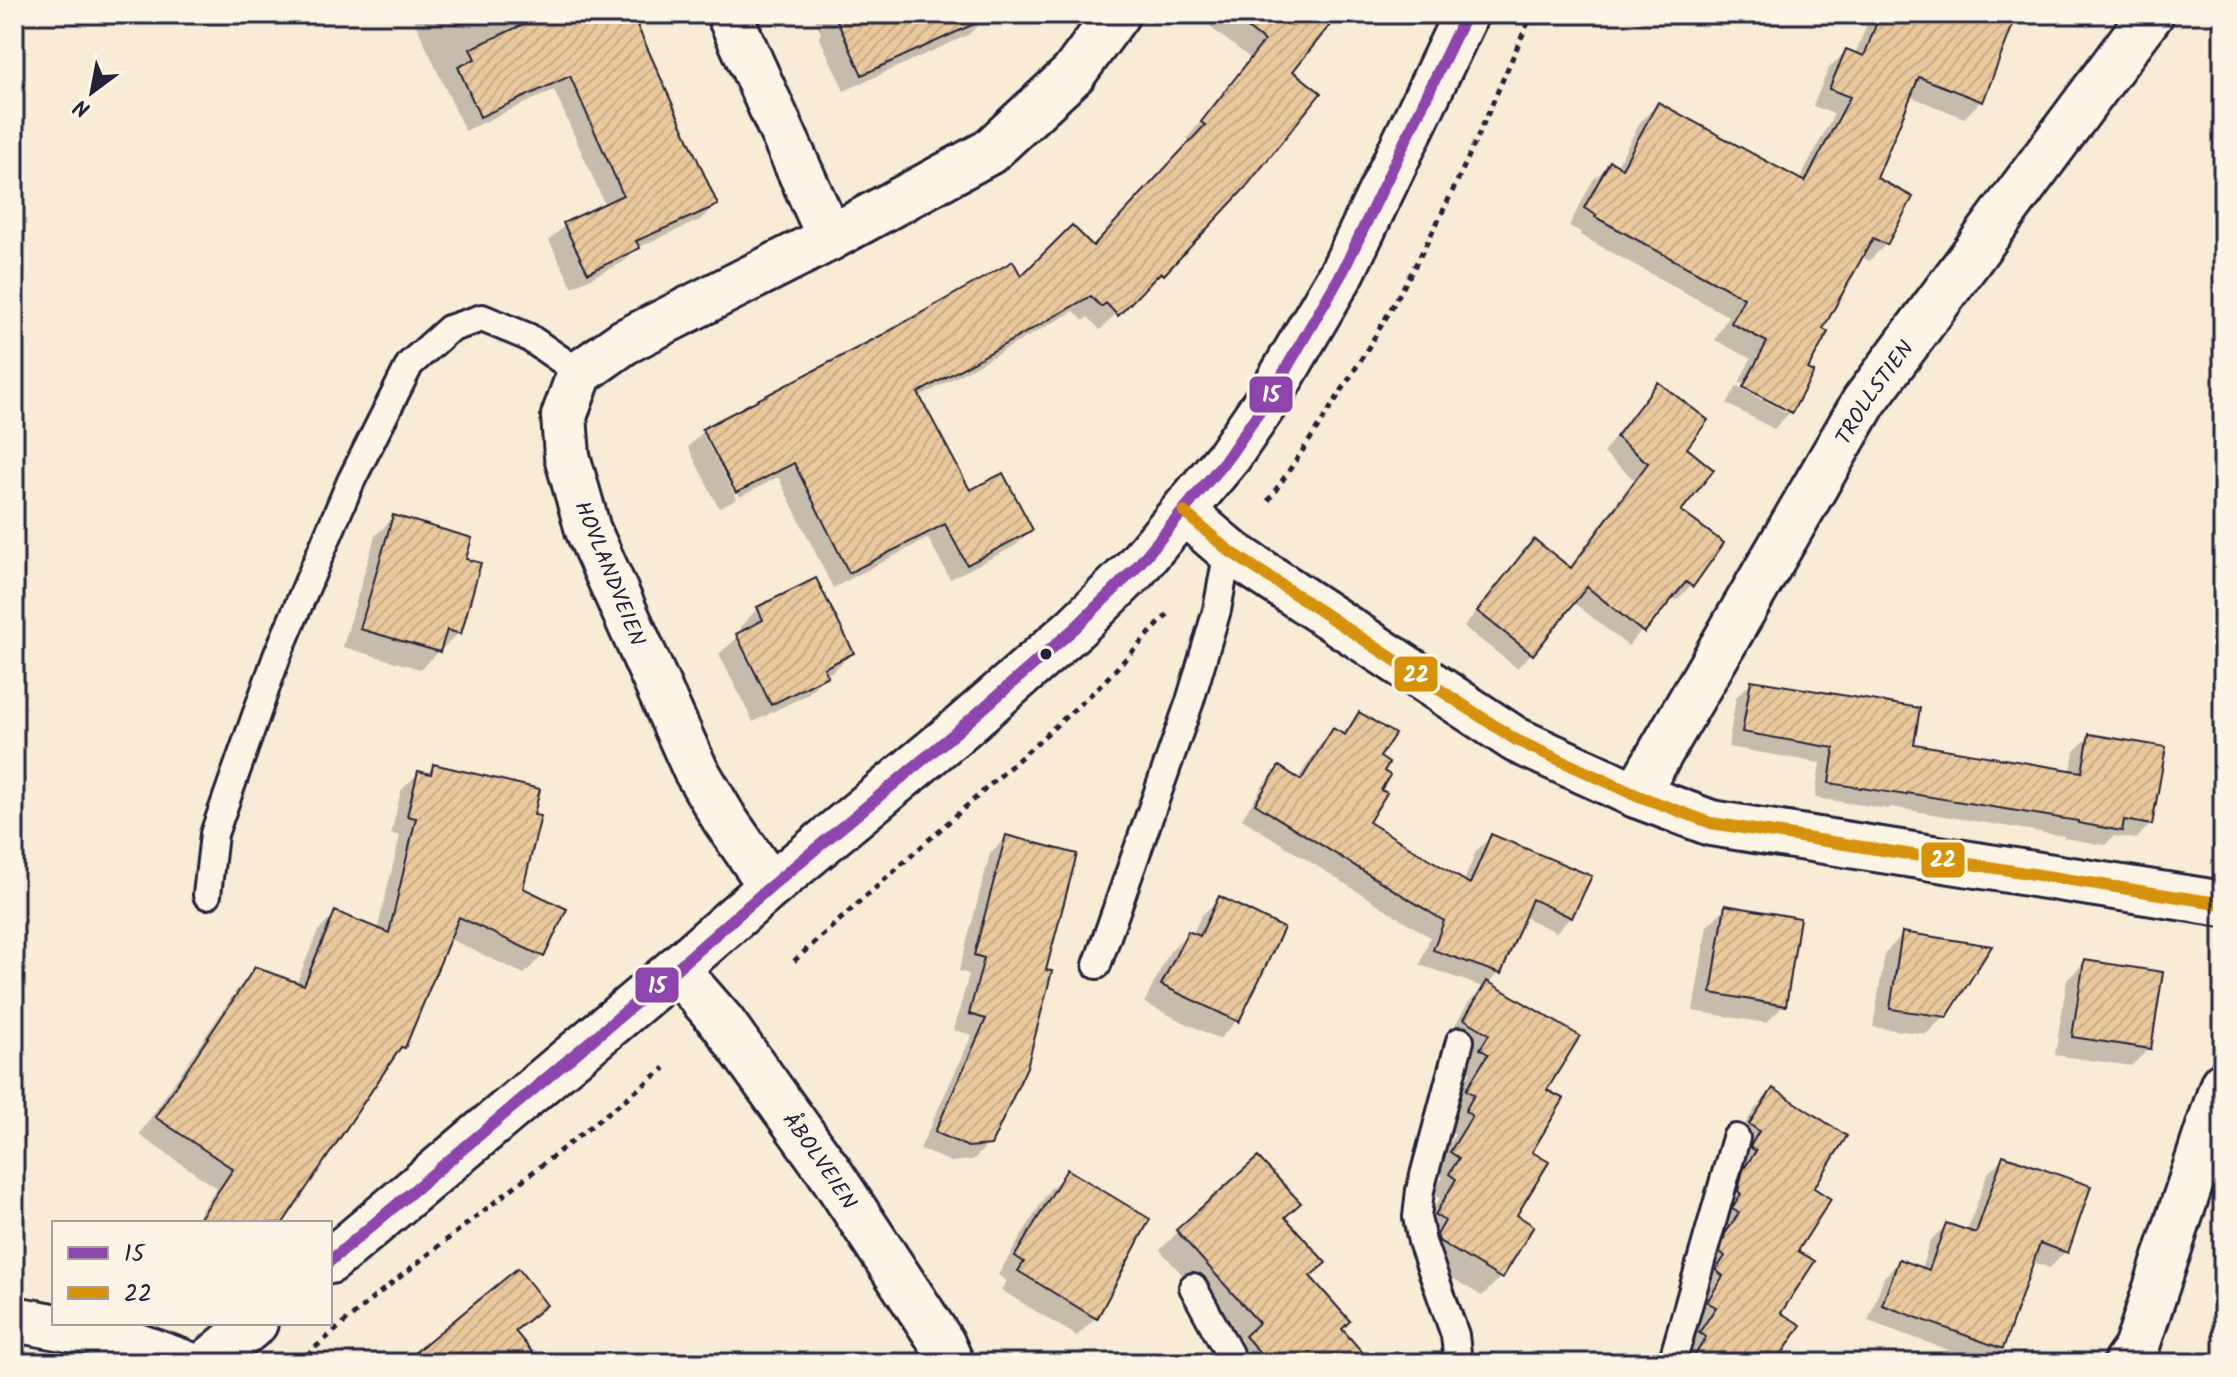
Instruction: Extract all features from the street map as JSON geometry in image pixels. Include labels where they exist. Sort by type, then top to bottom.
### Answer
[{"type":"street","points":[[729,14],[830,238]]},
{"type":"street","points":[[580,373],[624,342],[830,238],[989,152],[1073,74],[1117,14]]},
{"type":"street","points":[[332,1259],[955,733],[1076,627],[1135,569],[1229,456],[1272,393],[1343,271],[1466,14]]},
{"type":"street","name":"TROLLSTIEN","points":[[1636,795],[1864,402],[2151,14]]},
{"type":"street","name":"HOVLANDVEIEN","points":[[580,373],[564,416],[567,456],[588,530],[695,769],[725,820],[771,886]]},
{"type":"street","points":[[1184,512],[1228,550],[1516,740],[1636,795],[1711,823],[2223,904]]},
{"type":"street","name":"ÅBOLVEIEN","points":[[676,969],[723,1023],[829,1171],[937,1356]]},
{"type":"street","points":[[2126,1363],[2136,1349],[2223,1084]]},
{"type":"street","points":[[14,1319],[112,1337],[185,1363]]},
{"type":"street","points":[[207,1363],[253,1325]]},
{"type":"lane","points":[[207,895],[214,834],[277,656],[351,481],[410,364],[449,329],[482,318],[528,337],[580,373]]},
{"type":"lane","points":[[1097,965],[1190,701],[1217,610],[1228,550]]},
{"type":"lane","points":[[1458,1363],[1455,1335],[1422,1242],[1417,1217],[1420,1190],[1460,1041]]},
{"type":"lane","points":[[1672,1363],[1736,1138]]},
{"type":"lane","points":[[1193,1287],[1234,1363]]},
{"type":"path","points":[[1268,501],[1313,437],[1393,304],[1452,194],[1532,14]]},
{"type":"path","points":[[794,961],[1098,688],[1169,613]]},
{"type":"path","points":[[297,1363],[378,1294],[665,1068]]},
{"type":"building","points":[[546,14],[632,14],[718,205],[636,241],[640,248],[588,273],[563,223],[623,195],[570,76],[480,117],[458,67],[475,59],[470,49]]},
{"type":"building","points":[[834,14],[996,14],[862,75]]},
{"type":"building","points":[[1230,14],[1339,14],[1293,71],[1321,93],[1245,188],[1164,275],[1161,272],[1118,316],[1106,303],[1101,307],[1091,296],[918,393],[970,490],[1003,473],[1033,530],[967,565],[945,524],[849,573],[794,463],[736,493],[702,429],[882,335],[1013,261],[1021,276],[1072,225],[1093,246],[1205,125],[1201,122],[1264,41]]},
{"type":"building","points":[[1880,14],[2017,14],[1983,102],[1919,77],[1877,178],[1913,197],[1887,245],[1873,238],[1823,329],[1828,332],[1808,369],[1814,372],[1792,413],[1743,387],[1767,342],[1731,323],[1744,298],[1595,217],[1584,208],[1610,161],[1622,168],[1658,102],[1805,182],[1850,97],[1829,89],[1846,49],[1864,56]]},
{"type":"building","points":[[1658,382],[1708,420],[1687,448],[1714,470],[1681,511],[1724,543],[1693,587],[1686,582],[1644,633],[1587,587],[1533,655],[1477,611],[1534,539],[1571,568],[1648,463],[1616,437]]},
{"type":"building","points":[[393,515],[472,538],[466,559],[481,563],[461,634],[447,630],[440,652],[360,629]]},
{"type":"building","points":[[816,578],[854,653],[824,668],[828,676],[771,705],[736,634],[763,620],[757,607]]},
{"type":"building","points":[[1751,680],[1920,708],[1914,744],[2082,772],[2089,734],[2166,747],[2152,825],[2124,820],[2122,831],[2078,821],[1829,783],[1834,748],[1742,732]]},
{"type":"building","points":[[1359,712],[1395,734],[1380,757],[1389,763],[1384,771],[1390,775],[1381,790],[1387,793],[1369,822],[1470,884],[1491,834],[1592,876],[1572,918],[1532,899],[1501,974],[1433,950],[1444,921],[1255,804],[1279,766],[1301,780],[1333,728],[1345,735]]},
{"type":"building","points":[[433,764],[540,789],[534,815],[541,816],[523,888],[567,909],[544,957],[459,917],[405,1048],[401,1047],[284,1221],[198,1221],[233,1169],[155,1117],[255,967],[304,985],[335,911],[389,933],[416,818],[407,816],[418,771],[431,774]]},
{"type":"building","points":[[1006,835],[1077,854],[1046,970],[1052,971],[1027,1067],[991,1145],[968,1147],[935,1132],[986,1019],[969,1014],[984,958],[974,955]]},
{"type":"building","points":[[1219,896],[1284,928],[1239,1022],[1161,985],[1188,931],[1200,936]]},
{"type":"building","points":[[1725,905],[1800,918],[1786,1006],[1711,993]]},
{"type":"building","points":[[1902,932],[1992,946],[1947,1017],[1890,1009]]},
{"type":"building","points":[[2084,960],[2163,972],[2151,1049],[2072,1037]]},
{"type":"building","points":[[1487,981],[1580,1036],[1547,1090],[1564,1099],[1532,1152],[1549,1162],[1517,1215],[1534,1226],[1502,1279],[1439,1241],[1437,1235],[1445,1221],[1435,1215],[1456,1179],[1449,1174],[1459,1158],[1450,1152],[1472,1116],[1465,1111],[1474,1095],[1466,1090],[1488,1054],[1480,1049],[1489,1034],[1464,1019]]},
{"type":"building","points":[[1773,1088],[1847,1136],[1814,1188],[1831,1199],[1798,1251],[1815,1261],[1781,1313],[1801,1325],[1776,1363],[1690,1363],[1706,1337],[1699,1333],[1716,1307],[1707,1302],[1723,1276],[1716,1270],[1725,1256],[1720,1252],[1725,1234],[1739,1213],[1732,1209],[1741,1194],[1738,1191],[1743,1170],[1756,1151],[1750,1147],[1759,1131],[1749,1124]]},
{"type":"building","points":[[2003,1155],[2091,1186],[2068,1253],[2040,1243],[2003,1349],[1882,1305],[1899,1259],[1929,1270],[1946,1223],[1976,1233]]},
{"type":"building","points":[[1258,1157],[1301,1203],[1285,1217],[1326,1263],[1310,1276],[1350,1321],[1342,1329],[1372,1363],[1269,1363],[1245,1336],[1259,1323],[1176,1230]]},
{"type":"building","points":[[1067,1169],[1150,1219],[1097,1319],[1018,1271],[1024,1262],[1015,1256]]},
{"type":"building","points":[[518,1268],[547,1305],[515,1331],[541,1363],[402,1363]]},
{"type":"transit line","name":"15","points":[[332,1259],[955,733],[1076,627],[1135,569],[1229,456],[1272,393],[1343,271],[1466,14]]},
{"type":"transit line","name":"22","points":[[1184,512],[1228,550],[1516,740],[1636,795],[1711,823],[2223,904]]}]
